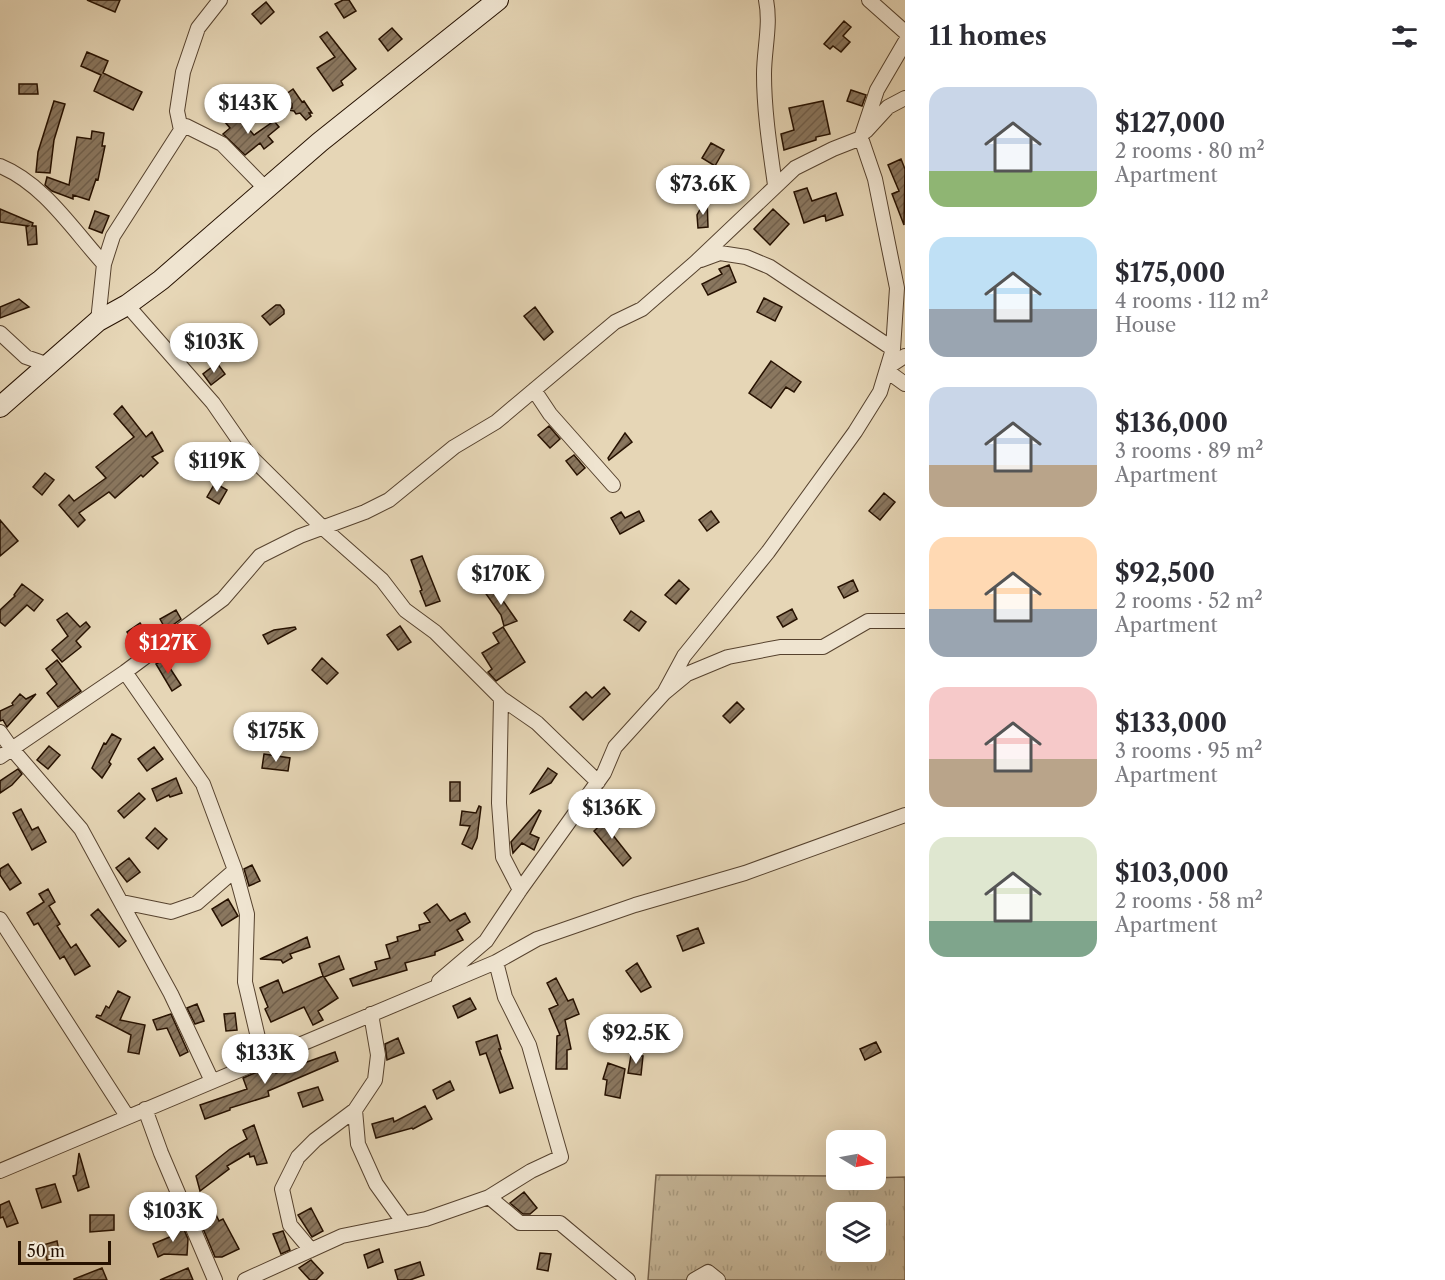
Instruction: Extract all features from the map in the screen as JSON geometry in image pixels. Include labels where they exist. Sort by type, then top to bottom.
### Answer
[{"type":"main road","points":[[0,407],[98,321],[127,305],[161,280],[320,142],[498,0]]},
{"type":"street","points":[[181,130],[177,111],[183,72],[198,28],[220,0]]},
{"type":"street","points":[[766,0],[768,18],[764,74],[765,98],[775,185]]},
{"type":"street","points":[[869,0],[905,32]]},
{"type":"street","points":[[664,693],[684,656],[768,552],[855,432],[880,392],[887,369],[899,352],[897,288],[875,179],[862,137],[877,90],[905,42]]},
{"type":"street","points":[[6,753],[125,672],[223,600],[260,556],[300,536],[365,512],[389,500],[454,447],[496,422],[615,322],[642,309],[696,262],[795,168],[862,137],[888,107],[905,99]]},
{"type":"street","points":[[98,321],[104,264],[113,236],[181,130],[186,126],[222,144],[266,189]]},
{"type":"street","points":[[0,166],[10,170],[46,196],[104,264]]},
{"type":"street","points":[[696,262],[720,253],[746,257],[762,264],[899,352]]},
{"type":"street","points":[[127,305],[213,403],[249,455],[322,527],[382,579],[405,610],[435,632],[501,698],[537,723],[598,782]]},
{"type":"street","points":[[0,333],[26,357],[49,365]]},
{"type":"street","points":[[887,369],[905,384]]},
{"type":"street","points":[[534,390],[550,414],[613,485]]},
{"type":"street","points":[[430,989],[486,941],[604,773],[615,747],[664,693],[687,674],[728,657],[780,646],[824,647],[868,621],[905,621]]},
{"type":"street","points":[[125,672],[203,784],[235,870],[248,914],[244,982],[263,1059]]},
{"type":"street","points":[[501,698],[499,803],[503,857],[520,890]]},
{"type":"street","points":[[0,732],[6,753],[81,829],[171,994],[212,1081]]},
{"type":"street","points":[[0,1171],[496,962],[537,939],[635,905],[745,873],[905,815]]},
{"type":"street","points":[[122,902],[171,912],[197,903],[235,870]]},
{"type":"street","points":[[0,919],[127,1116]]},
{"type":"street","points":[[245,1280],[342,1236],[426,1219],[489,1197],[531,1171],[561,1157],[529,1045],[505,997],[496,962]]},
{"type":"street","points":[[311,1250],[290,1225],[282,1189],[298,1157],[315,1140],[355,1110],[375,1080],[378,1055],[371,1014]]},
{"type":"street","points":[[145,1109],[161,1153],[215,1280]]},
{"type":"street","points":[[355,1110],[358,1144],[376,1184],[404,1223]]},
{"type":"street","points":[[489,1197],[520,1223],[560,1223],[628,1280]]},
{"type":"street","points":[[694,1280],[708,1272],[718,1280]]},
{"type":"green space","points":[[656,1175],[826,1176],[826,1190],[886,1190],[886,1178],[905,1177],[905,1280],[648,1280]]},
{"type":"building","points":[[87,0],[120,0],[115,12]]},
{"type":"building","points":[[349,0],[356,11],[344,18],[335,4]]},
{"type":"building","points":[[266,2],[274,12],[261,24],[252,14]]},
{"type":"building","points":[[844,21],[851,27],[843,36],[850,42],[841,52],[833,46],[830,49],[824,44]]},
{"type":"building","points":[[392,28],[402,39],[388,51],[379,39]]},
{"type":"building","points":[[327,32],[356,69],[341,81],[343,85],[333,91],[317,68],[335,57],[320,37]]},
{"type":"building","points":[[87,52],[108,61],[103,73],[142,92],[133,110],[94,91],[101,75],[81,66]]},
{"type":"building","points":[[19,84],[37,84],[38,94],[19,94]]},
{"type":"building","points":[[293,89],[312,113],[309,113],[311,116],[306,120],[300,113],[296,114],[288,110],[292,108],[292,104],[285,95]]},
{"type":"building","points":[[851,90],[866,95],[862,106],[847,101]]},
{"type":"building","points":[[54,101],[65,104],[54,140],[50,173],[36,172],[38,152]]},
{"type":"building","points":[[823,101],[830,134],[784,150],[781,134],[794,130],[789,108]]},
{"type":"building","points":[[235,114],[254,135],[274,121],[279,127],[268,136],[273,142],[264,149],[260,143],[245,155],[223,134],[230,128],[225,122]]},
{"type":"building","points":[[92,131],[104,133],[102,146],[105,146],[98,180],[96,179],[89,200],[73,195],[73,199],[52,191],[45,185],[47,177],[69,185],[77,137],[91,139]]},
{"type":"building","points":[[711,143],[724,150],[715,166],[702,158]]},
{"type":"building","points":[[901,159],[905,169],[904,225],[892,194],[899,191],[888,165]]},
{"type":"building","points":[[807,188],[812,201],[836,193],[843,215],[826,221],[825,215],[804,223],[794,192]]},
{"type":"building","points":[[707,197],[708,227],[698,228],[697,215]]},
{"type":"building","points":[[0,209],[33,223],[32,226],[36,226],[37,244],[28,245],[26,227],[28,226],[0,222]]},
{"type":"building","points":[[773,209],[789,224],[770,245],[754,229]]},
{"type":"building","points":[[95,211],[109,216],[102,233],[89,228]]},
{"type":"building","points":[[729,265],[736,282],[708,295],[702,284],[722,274],[719,269]]},
{"type":"building","points":[[764,298],[782,307],[775,321],[757,312]]},
{"type":"building","points":[[19,299],[29,307],[0,318],[0,307]]},
{"type":"building","points":[[276,305],[280,305],[284,314],[270,325],[262,316]]},
{"type":"building","points":[[535,307],[553,332],[544,340],[524,316]]},
{"type":"building","points":[[771,361],[801,382],[794,392],[786,387],[771,408],[749,393]]},
{"type":"building","points":[[217,363],[225,374],[211,385],[203,374]]},
{"type":"building","points":[[122,406],[146,437],[152,432],[163,451],[152,457],[158,463],[115,498],[109,492],[79,513],[85,520],[78,527],[59,505],[69,495],[74,501],[106,478],[96,467],[134,437],[114,414]]},
{"type":"building","points":[[549,426],[560,439],[550,448],[538,435]]},
{"type":"building","points":[[625,433],[632,442],[609,460],[608,458]]},
{"type":"building","points":[[574,455],[585,468],[577,475],[566,461]]},
{"type":"building","points":[[45,473],[54,480],[42,495],[33,487]]},
{"type":"building","points":[[215,483],[227,490],[219,504],[207,497]]},
{"type":"building","points":[[884,493],[895,502],[880,520],[869,511]]},
{"type":"building","points":[[639,511],[644,521],[620,534],[611,518],[621,512],[625,518]]},
{"type":"building","points":[[711,511],[719,522],[707,531],[699,520]]},
{"type":"building","points":[[0,520],[18,541],[0,556]]},
{"type":"building","points":[[422,556],[440,601],[426,606],[411,560]]},
{"type":"building","points":[[679,580],[689,589],[676,604],[665,595]]},
{"type":"building","points":[[853,580],[858,591],[844,598],[838,587]]},
{"type":"building","points":[[22,584],[43,600],[34,611],[27,605],[5,626],[0,622],[0,610],[15,596]]},
{"type":"building","points":[[498,587],[501,598],[517,621],[504,626],[501,615],[484,591]]},
{"type":"building","points":[[792,609],[797,619],[783,627],[777,617]]},
{"type":"building","points":[[176,610],[181,619],[166,630],[160,619]]},
{"type":"building","points":[[631,611],[646,622],[639,631],[624,620]]},
{"type":"building","points":[[67,613],[80,627],[86,622],[90,627],[76,641],[81,647],[62,662],[52,650],[68,636],[57,620]]},
{"type":"building","points":[[140,623],[152,641],[139,650],[127,632]]},
{"type":"building","points":[[400,626],[411,642],[398,650],[387,635]]},
{"type":"building","points":[[295,627],[296,629],[268,644],[263,635],[274,630]]},
{"type":"building","points":[[503,627],[525,662],[496,681],[488,672],[492,669],[482,653],[499,643],[493,633]]},
{"type":"building","points":[[322,658],[338,673],[327,684],[312,670]]},
{"type":"building","points":[[164,659],[181,685],[172,691],[156,664]]},
{"type":"building","points":[[57,660],[81,691],[58,707],[47,693],[57,684],[46,669]]},
{"type":"building","points":[[604,687],[610,694],[583,720],[570,707],[586,692],[592,698]]},
{"type":"building","points":[[20,694],[26,699],[36,694],[7,727],[3,720],[0,721],[0,711],[13,705],[12,703]]},
{"type":"building","points":[[737,702],[744,709],[730,723],[723,716]]},
{"type":"building","points":[[112,734],[121,739],[109,762],[111,764],[102,778],[92,768],[104,743],[106,744]]},
{"type":"building","points":[[49,746],[60,755],[48,769],[37,760]]},
{"type":"building","points":[[154,747],[163,759],[147,771],[138,759]]},
{"type":"building","points":[[264,754],[290,758],[288,771],[262,768]]},
{"type":"building","points":[[548,768],[557,774],[551,783],[531,793]]},
{"type":"building","points":[[18,769],[22,774],[0,793],[0,781]]},
{"type":"building","points":[[176,778],[182,793],[170,797],[169,795],[157,801],[152,789]]},
{"type":"building","points":[[450,782],[460,782],[460,801],[450,801]]},
{"type":"building","points":[[139,793],[145,799],[124,818],[118,811]]},
{"type":"building","points":[[479,806],[481,807],[477,838],[472,849],[462,844],[470,826],[460,825],[462,811],[476,813]]},
{"type":"building","points":[[21,809],[32,830],[38,827],[46,842],[32,850],[13,813]]},
{"type":"building","points":[[539,810],[541,811],[530,834],[539,838],[534,850],[522,843],[513,853],[511,842]]},
{"type":"building","points":[[610,816],[620,827],[612,834],[631,858],[623,866],[594,831]]},
{"type":"building","points":[[155,828],[167,839],[158,849],[146,838]]},
{"type":"building","points":[[129,858],[140,872],[127,882],[116,868]]},
{"type":"building","points":[[8,864],[21,883],[10,890],[0,875],[0,869]]},
{"type":"building","points":[[252,865],[260,881],[249,886],[244,869]]},
{"type":"building","points":[[48,889],[55,902],[49,906],[60,924],[57,926],[71,948],[76,944],[90,966],[75,975],[64,956],[60,959],[38,923],[34,925],[27,913],[44,902],[39,894]]},
{"type":"building","points":[[228,899],[238,916],[222,926],[212,909]]},
{"type":"building","points":[[437,904],[450,921],[465,913],[470,922],[457,930],[463,940],[435,952],[435,955],[405,963],[407,970],[353,986],[350,979],[377,969],[375,962],[390,958],[386,945],[398,941],[397,937],[420,930],[419,925],[430,922],[424,913]]},
{"type":"building","points":[[98,909],[126,941],[119,947],[91,915]]},
{"type":"building","points":[[698,928],[704,943],[683,951],[677,936]]},
{"type":"building","points":[[307,937],[310,947],[290,954],[292,958],[283,963],[281,960],[260,959]]},
{"type":"building","points":[[339,956],[344,969],[324,977],[338,998],[318,1011],[323,1020],[313,1025],[304,1007],[271,1022],[260,988],[278,980],[283,993],[323,976],[319,964]]},
{"type":"building","points":[[637,963],[651,987],[641,992],[626,971]]},
{"type":"building","points":[[556,978],[568,1001],[573,999],[579,1014],[565,1020],[571,1049],[567,1050],[567,1069],[556,1069],[557,1036],[560,1035],[549,1009],[558,1005],[547,983]]},
{"type":"building","points":[[118,991],[130,997],[120,1020],[145,1025],[139,1054],[128,1052],[131,1035],[96,1017],[101,1016],[106,1006],[109,1008]]},
{"type":"building","points":[[470,998],[476,1009],[458,1018],[453,1006]]},
{"type":"building","points":[[197,1004],[204,1021],[195,1024],[187,1008]]},
{"type":"building","points":[[235,1013],[237,1030],[226,1031],[224,1014]]},
{"type":"building","points":[[171,1014],[188,1052],[180,1056],[167,1028],[157,1030],[153,1020]]},
{"type":"building","points":[[497,1035],[501,1049],[499,1049],[513,1088],[500,1093],[486,1053],[480,1055],[476,1042]]},
{"type":"building","points":[[398,1038],[404,1053],[387,1060],[385,1044]]},
{"type":"building","points":[[876,1042],[881,1052],[865,1060],[860,1049]]},
{"type":"building","points":[[335,1052],[338,1061],[268,1091],[269,1096],[230,1108],[230,1110],[205,1119],[200,1105],[247,1089],[243,1078],[274,1065],[276,1073]]},
{"type":"building","points":[[631,1055],[643,1056],[641,1075],[628,1073]]},
{"type":"building","points":[[608,1063],[625,1069],[620,1098],[605,1095],[607,1080],[603,1079]]},
{"type":"building","points":[[450,1081],[454,1090],[437,1099],[433,1090]]},
{"type":"building","points":[[318,1087],[323,1100],[303,1107],[298,1093]]},
{"type":"building","points":[[425,1106],[432,1119],[413,1129],[376,1138],[372,1124],[393,1118],[394,1122]]},
{"type":"building","points":[[254,1125],[267,1163],[257,1165],[254,1156],[250,1157],[249,1153],[227,1166],[229,1169],[200,1191],[196,1176],[230,1149],[247,1139],[243,1130]]},
{"type":"building","points":[[79,1153],[89,1187],[78,1191],[73,1176],[76,1175]]},
{"type":"building","points":[[55,1184],[61,1202],[42,1208],[36,1189]]},
{"type":"building","points":[[524,1192],[537,1208],[530,1214],[523,1214],[510,1203]]},
{"type":"building","points":[[209,1200],[219,1221],[223,1219],[239,1249],[222,1257],[215,1257],[199,1219],[203,1217],[198,1206]]},
{"type":"building","points":[[9,1201],[18,1223],[7,1227],[3,1217],[0,1218],[0,1205]]},
{"type":"building","points":[[311,1208],[323,1231],[312,1237],[298,1215]]},
{"type":"building","points":[[90,1215],[114,1215],[114,1230],[90,1232]]},
{"type":"building","points":[[178,1223],[179,1226],[182,1225],[188,1239],[187,1255],[164,1254],[158,1257],[153,1244],[172,1236],[168,1227]]},
{"type":"building","points":[[283,1231],[290,1250],[281,1254],[273,1234]]},
{"type":"building","points":[[57,1241],[60,1256],[47,1260],[43,1245]]},
{"type":"building","points":[[379,1249],[383,1262],[368,1268],[364,1255]]},
{"type":"building","points":[[540,1253],[551,1254],[548,1271],[537,1269]]},
{"type":"building","points":[[311,1260],[323,1273],[316,1280],[310,1280],[299,1268]]},
{"type":"building","points":[[420,1262],[424,1275],[410,1280],[398,1280],[395,1270]]},
{"type":"building","points":[[102,1268],[107,1280],[74,1280],[74,1279]]},
{"type":"building","points":[[188,1268],[193,1280],[160,1280]]}]
